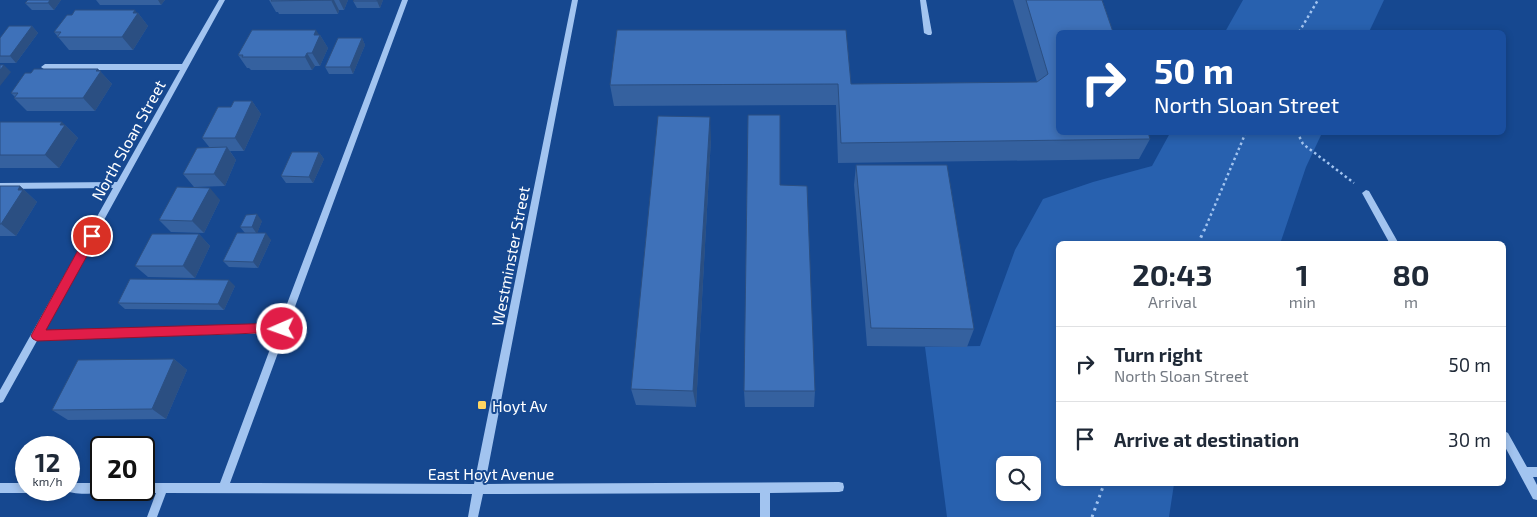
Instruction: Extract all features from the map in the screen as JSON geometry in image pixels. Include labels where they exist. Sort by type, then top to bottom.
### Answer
[{"type":"street","name":"North Sloan Street","points":[[0,399],[37,336],[222,0]]},
{"type":"street","points":[[223,488],[405,0]]},
{"type":"street","name":"Westminster Street","points":[[473,517],[575,0]]},
{"type":"street","points":[[923,0],[928,33]]},
{"type":"street","points":[[45,67],[185,68]]},
{"type":"street","points":[[0,186],[120,186]]},
{"type":"street","points":[[1366,193],[1393,241]]},
{"type":"street","points":[[37,336],[282,329]]},
{"type":"street","points":[[1506,439],[1537,495]]},
{"type":"street","points":[[1525,472],[1537,472]]},
{"type":"street","name":"East Hoyt Avenue","points":[[155,488],[479,489],[839,486]]},
{"type":"street","points":[[765,487],[765,517]]},
{"type":"street","points":[[0,488],[15,488]]},
{"type":"street","points":[[152,517],[162,488]]},
{"type":"path","points":[[1300,30],[1318,0]]},
{"type":"path","points":[[1199,241],[1245,135]]},
{"type":"path","points":[[1298,135],[1302,144],[1366,193]]},
{"type":"path","points":[[1092,517],[1103,486]]},
{"type":"shaded area","points":[[1243,0],[1384,0],[1370,30],[1226,30]]},
{"type":"shaded area","points":[[1169,135],[1321,135],[1306,167],[1281,241],[1056,241],[1056,486],[1174,486],[1169,517],[947,517],[925,347],[980,346],[1015,250],[1043,199],[1093,182],[1152,166]]},
{"type":"building","points":[[28,0],[50,0],[48,3],[25,3]]},
{"type":"building","points":[[272,0],[331,0],[271,1]]},
{"type":"building","points":[[377,0],[377,1],[353,1]]},
{"type":"building","points":[[1026,0],[1102,0],[1112,30],[1056,30],[1056,135],[1149,135],[1150,139],[841,143],[838,84],[610,85],[617,30],[846,30],[851,84],[1037,82],[1048,74]]},
{"type":"building","points":[[75,10],[135,10],[133,13],[138,13],[122,37],[57,37],[61,32],[54,32],[67,15],[72,15]]},
{"type":"building","points":[[9,26],[32,26],[10,56],[0,56],[0,38]]},
{"type":"building","points":[[252,30],[316,30],[314,35],[320,35],[312,53],[307,53],[305,57],[242,57],[243,55],[238,55]]},
{"type":"building","points":[[338,38],[362,38],[350,67],[325,67]]},
{"type":"building","points":[[34,69],[98,69],[96,71],[101,71],[83,98],[14,98],[18,93],[11,93],[25,73],[31,73]]},
{"type":"building","points":[[234,101],[252,101],[235,138],[202,138],[218,107],[231,107]]},
{"type":"building","points":[[748,115],[780,115],[780,185],[807,186],[815,391],[744,391]]},
{"type":"building","points":[[658,116],[710,117],[693,391],[631,389]]},
{"type":"building","points":[[0,122],[62,122],[60,125],[65,125],[45,155],[0,155]]},
{"type":"building","points":[[227,147],[214,174],[183,174],[197,148]]},
{"type":"building","points":[[292,152],[319,152],[309,177],[281,176]]},
{"type":"building","points":[[856,165],[947,165],[974,329],[871,328]]},
{"type":"building","points":[[0,186],[20,186],[18,190],[23,190],[1,224],[0,224]]},
{"type":"building","points":[[177,187],[210,188],[192,221],[159,220]]},
{"type":"building","points":[[257,214],[252,227],[240,227],[246,215]]},
{"type":"building","points":[[237,233],[266,233],[253,262],[223,261]]},
{"type":"building","points":[[152,234],[199,234],[183,266],[135,266]]},
{"type":"building","points":[[130,279],[229,280],[218,304],[118,303]]},
{"type":"building","points":[[174,359],[152,409],[52,410],[78,360]]},
{"type":"place","name":"Hoyt Av","points":[[482,405]]},
{"type":"route","points":[[92,236],[37,336],[282,329]]}]
